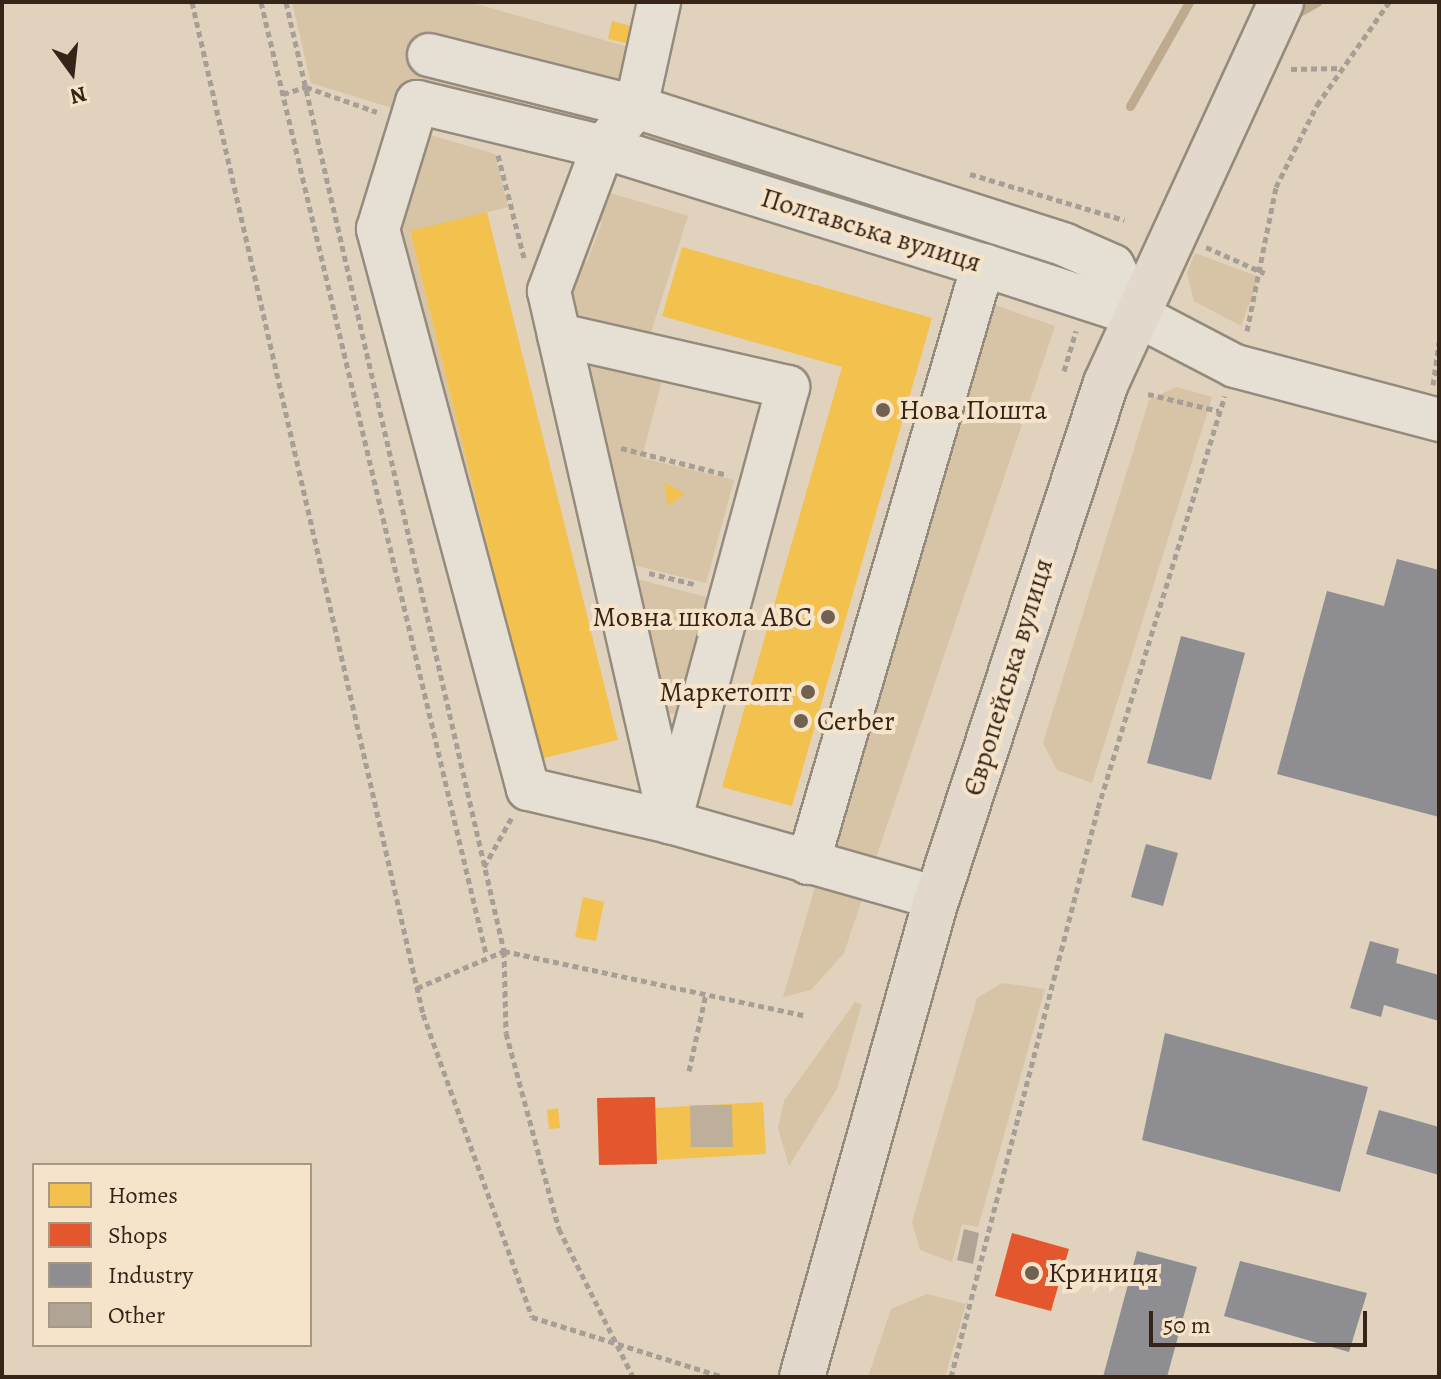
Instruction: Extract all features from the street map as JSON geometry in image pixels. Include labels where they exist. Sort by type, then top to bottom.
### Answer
[{"type":"highway","name":"Європейська вулиця","points":[[802,1377],[937,898],[1023,622],[1137,315],[1281,2]]},
{"type":"street","points":[[659,2],[636,107],[603,147],[549,291],[670,822]]},
{"type":"street","points":[[429,55],[636,107],[1065,245],[1113,266],[1137,315]]},
{"type":"street","name":"Полтавська вулиця","points":[[528,789],[378,229],[417,102],[603,147],[983,265],[1060,304],[1137,315],[1235,366],[1439,420]]},
{"type":"street","points":[[808,863],[983,265]]},
{"type":"street","points":[[559,335],[788,387],[729,592],[670,822]]},
{"type":"street","points":[[528,789],[670,822],[937,898]]},
{"type":"path","points":[[192,2],[417,988],[532,1317],[724,1377]]},
{"type":"path","points":[[261,2],[486,954]]},
{"type":"path","points":[[286,2],[504,951],[506,1033],[559,1229],[633,1377]]},
{"type":"path","points":[[1247,331],[1264,273],[1267,216],[1288,161],[1389,2]]},
{"type":"path","points":[[1079,205],[1124,220]]},
{"type":"path","points":[[1205,248],[1264,273]]},
{"type":"path","points":[[1060,304],[1077,337],[1064,371]]},
{"type":"path","points":[[1148,394],[1219,411]]},
{"type":"path","points":[[951,1377],[1098,808],[1225,395]]},
{"type":"path","points":[[582,439],[760,482]]},
{"type":"path","points":[[609,564],[729,592]]},
{"type":"path","points":[[484,867],[528,789]]},
{"type":"path","points":[[417,988],[486,954],[504,951],[806,1016]]},
{"type":"path","points":[[689,1071],[706,994]]},
{"type":"shaded area","points":[[292,2],[469,2],[639,50],[623,88],[428,33],[418,68],[551,113],[548,119],[405,112],[311,83]]},
{"type":"shaded area","points":[[637,125],[1054,256],[1046,278],[637,145]]},
{"type":"shaded area","points":[[413,130],[495,154],[508,207],[410,232],[540,759],[385,228]]},
{"type":"shaded area","points":[[600,190],[688,216],[647,345],[577,323],[568,287],[576,260],[587,262],[602,222],[589,217]]},
{"type":"shaded area","points":[[1195,253],[1259,277],[1241,326],[1194,301],[1187,273]]},
{"type":"shaded area","points":[[986,302],[1055,326],[844,953],[811,990],[783,997]]},
{"type":"shaded area","points":[[575,356],[662,380],[642,458],[734,480],[706,583],[633,565]]},
{"type":"shaded area","points":[[1176,387],[1212,397],[1092,783],[1057,770],[1043,743],[1149,400]]},
{"type":"shaded area","points":[[633,578],[710,598],[681,714],[666,713]]},
{"type":"shaded area","points":[[1002,983],[1045,989],[978,1227],[962,1224],[952,1262],[920,1250],[912,1222],[977,998]]},
{"type":"shaded area","points":[[855,1002],[862,1004],[837,1089],[789,1166],[778,1128],[784,1101]]},
{"type":"shaded area","points":[[927,1294],[966,1304],[945,1377],[868,1377],[891,1309]]},
{"type":"building: Homes","points":[[612,21],[631,26],[626,43],[608,39]]},
{"type":"building: Homes","points":[[487,212],[618,740],[540,759],[410,231]]},
{"type":"building: Homes","points":[[682,247],[932,318],[792,806],[722,787],[842,367],[662,316]]},
{"type":"building: Homes","points":[[664,482],[685,494],[668,506]]},
{"type":"building: Homes","points":[[583,897],[604,902],[596,941],[575,937]]},
{"type":"building: Homes","points":[[763,1102],[766,1154],[657,1160],[655,1108]]},
{"type":"building: Homes","points":[[558,1108],[560,1128],[549,1129],[547,1110]]},
{"type":"building: Shops","points":[[655,1097],[657,1164],[599,1165],[597,1098]]},
{"type":"building: Shops","name":"Криниця","points":[[1012,1233],[1069,1249],[1051,1311],[995,1296]]},
{"type":"building: Industry","points":[[1397,559],[1439,570],[1439,817],[1277,774],[1327,591],[1384,606]]},
{"type":"building: Industry","points":[[1181,636],[1245,653],[1211,780],[1147,763]]},
{"type":"building: Industry","points":[[1146,844],[1178,853],[1163,906],[1131,897]]},
{"type":"building: Industry","points":[[1370,941],[1399,949],[1396,963],[1439,975],[1439,1021],[1384,1005],[1381,1017],[1350,1008]]},
{"type":"building: Industry","points":[[1165,1033],[1368,1087],[1340,1192],[1142,1140]]},
{"type":"building: Industry","points":[[1379,1110],[1439,1127],[1439,1175],[1366,1154]]},
{"type":"building: Industry","points":[[1137,1251],[1197,1267],[1167,1377],[1103,1377]]},
{"type":"building: Industry","points":[[1240,1261],[1367,1293],[1349,1352],[1224,1316]]},
{"type":"building: Other","points":[[964,1229],[979,1233],[973,1264],[957,1260]]},
{"type":"waterway","points":[[1130,106],[1189,2]]},
{"type":"waterway","points":[[1299,12],[1317,2]]},
{"type":"tunnel","points":[[711,1105],[712,1157]]},
{"type":"place","name":"Нова Пошта","points":[[883,410]]},
{"type":"place","name":"Мовна школа ABC","points":[[828,617]]},
{"type":"place","name":"Маркетопт","points":[[808,692]]},
{"type":"place","name":"Cerber","points":[[801,721]]},
{"type":"place","name":"Криниця","points":[[1032,1273]]}]
